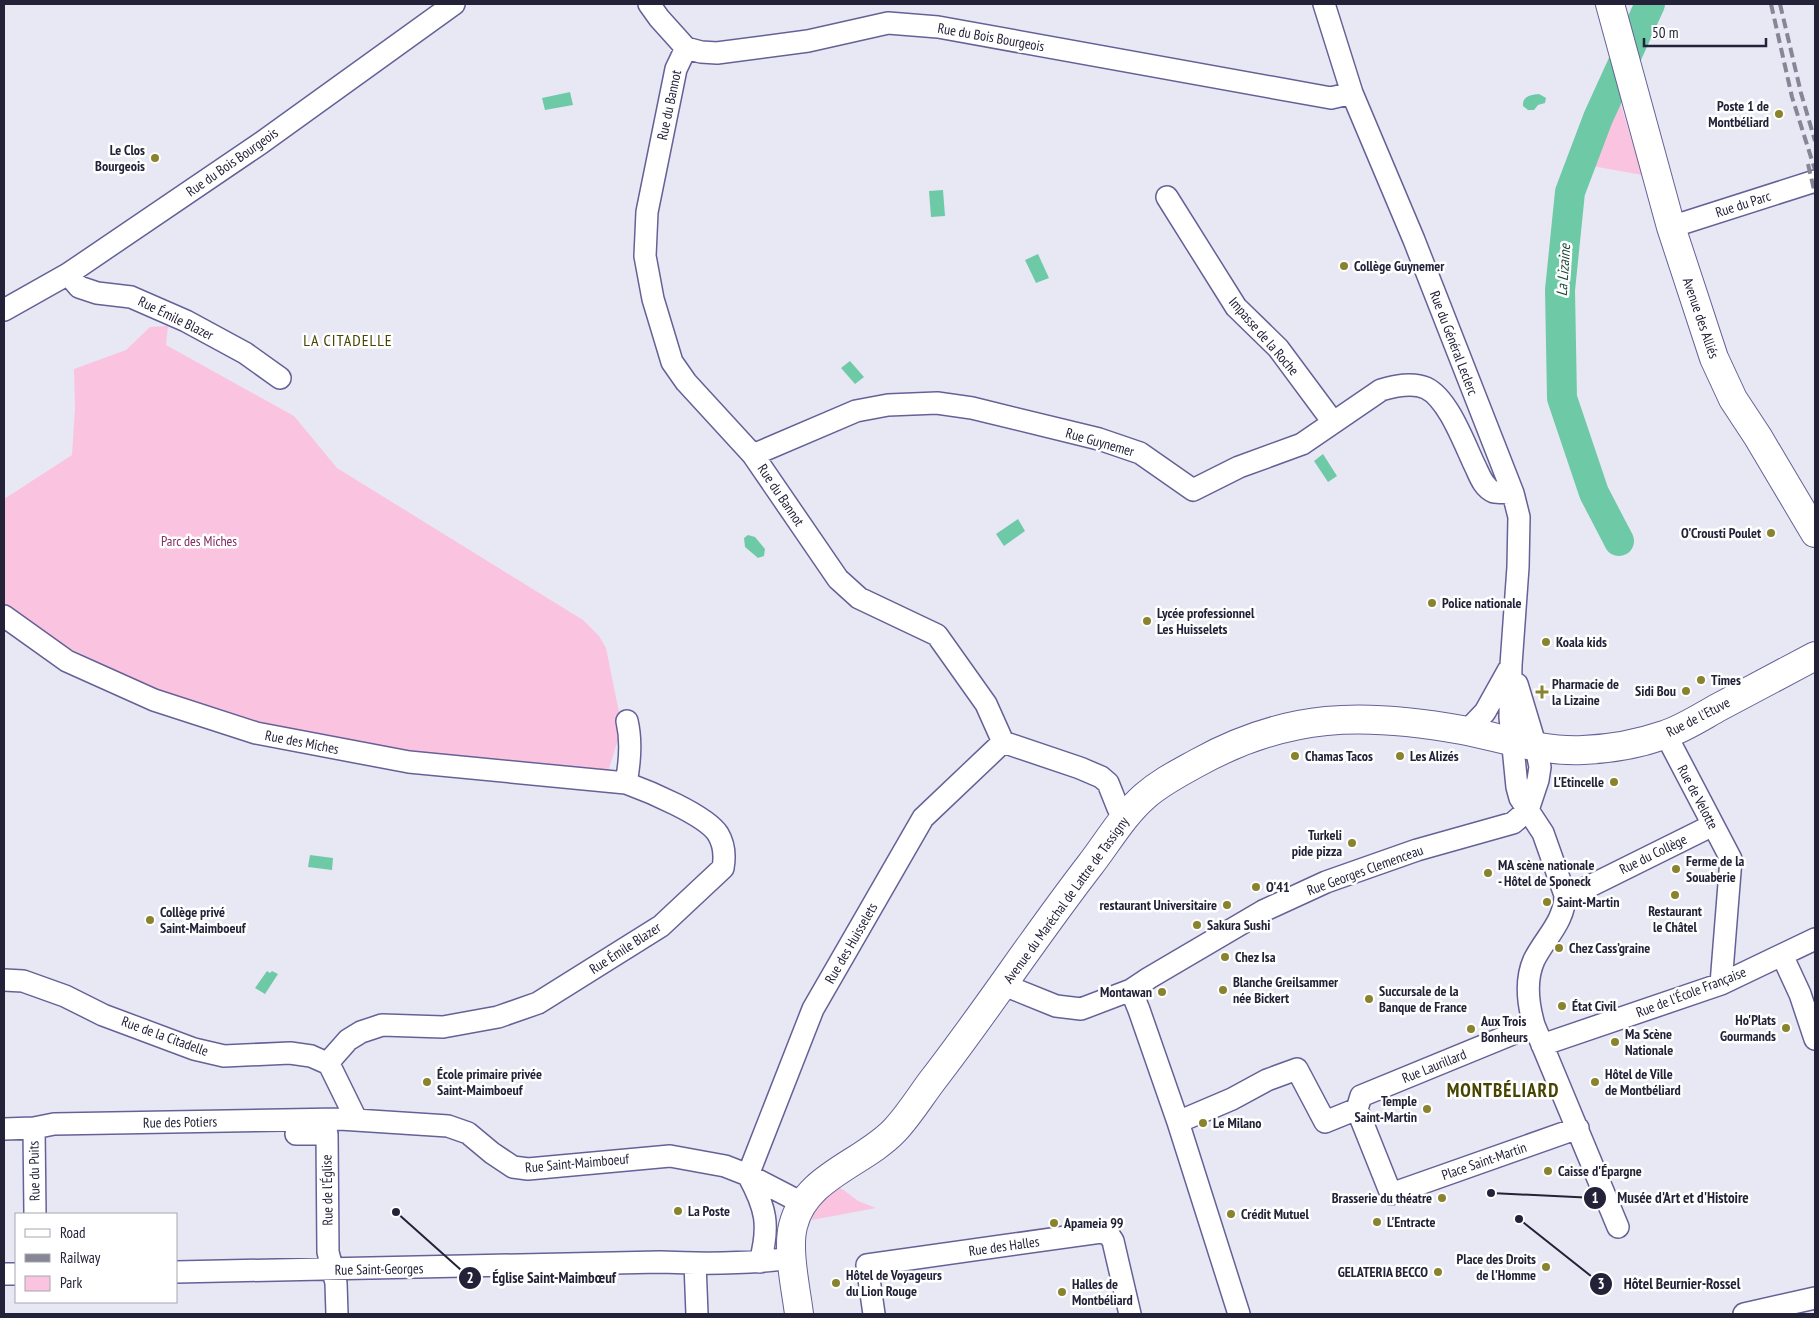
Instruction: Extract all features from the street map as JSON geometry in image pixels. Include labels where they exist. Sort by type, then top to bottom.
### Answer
[{"type":"main road","name":"Avenue des Alliés","points":[[1610,4],[1672,227],[1714,358],[1733,399],[1815,533]]},
{"type":"main road","name":"Rue de l'Etuve","points":[[1524,745],[1584,750],[1618,746],[1666,735],[1815,656]]},
{"type":"main road","name":"Avenue du Maréchal de Lattre de Tassigny","points":[[799,1314],[792,1258],[792,1232],[802,1203],[842,1168],[875,1147],[895,1130],[1004,985],[1061,902],[1144,796],[1166,780],[1215,753],[1261,734],[1294,725],[1335,719],[1373,718],[1406,720],[1467,731],[1524,745]]},
{"type":"street","name":"Rue du Bois Bourgeois","points":[[4,310],[68,274],[261,143],[454,4]]},
{"type":"street","points":[[649,4],[686,48]]},
{"type":"street","name":"Rue du Général Leclerc","points":[[1324,4],[1352,93],[1414,240],[1513,493],[1519,517],[1518,567],[1511,665],[1524,745],[1540,767],[1538,780],[1528,810]]},
{"type":"street","name":"Rue du Bois Bourgeois","points":[[686,48],[701,52],[717,53],[808,40],[888,23],[938,27],[1332,98],[1352,93]]},
{"type":"street","name":"Rue du Bannot","points":[[686,48],[676,69],[647,212],[646,256],[653,299],[672,362],[686,382],[753,455],[838,579],[859,598],[937,635],[986,704],[1003,742]]},
{"type":"street","name":"Rue du Parc","points":[[1672,227],[1815,181]]},
{"type":"street","name":"Impasse de la Roche","points":[[1167,197],[1236,307],[1278,348],[1333,422]]},
{"type":"street","name":"Rue Émile Blazer","points":[[68,274],[79,287],[97,293],[131,297],[186,321],[244,353],[280,378]]},
{"type":"street","name":"Rue Guynemer","points":[[753,455],[856,411],[888,405],[937,402],[972,408],[1099,440],[1140,453],[1193,490],[1239,467],[1302,444],[1381,390],[1393,386],[1411,385],[1426,388],[1437,397],[1449,413],[1483,483],[1494,492],[1513,493]]},
{"type":"street","name":"Rue des Miches","points":[[4,616],[67,661],[154,700],[256,733],[409,762],[626,782]]},
{"type":"street","name":"Rue du Général Leclerc","points":[[1467,731],[1485,712],[1511,665]]},
{"type":"street","points":[[626,782],[630,762],[630,731],[628,721]]},
{"type":"street","name":"Rue de Velotte","points":[[1666,735],[1731,859],[1721,984]]},
{"type":"street","points":[[1003,742],[1101,777],[1108,783],[1118,808],[1126,817]]},
{"type":"street","name":"Rue des Huisselets","points":[[748,1175],[813,1009],[923,818],[1003,742]]},
{"type":"street","name":"Rue Émile Blazer","points":[[329,1064],[348,1040],[368,1029],[382,1025],[443,1027],[498,1017],[538,1002],[661,926],[701,890],[723,868],[725,857],[719,835],[710,824],[662,797],[626,782]]},
{"type":"street","points":[[1528,810],[1543,833],[1565,895],[1565,906],[1562,916],[1534,960],[1531,970],[1528,995],[1534,1025],[1618,1227]]},
{"type":"street","name":"Rue Georges Clemenceau","points":[[1004,985],[1056,1006],[1080,1009],[1130,990],[1263,911],[1326,882],[1417,850],[1513,823],[1528,810]]},
{"type":"street","name":"Rue du Collège","points":[[1565,895],[1588,887],[1713,825]]},
{"type":"street","name":"Rue de l'École Française","points":[[1542,1046],[1721,984],[1815,940]]},
{"type":"street","points":[[1782,956],[1800,994],[1815,1039]]},
{"type":"street","name":"Rue de la Citadelle","points":[[4,980],[23,981],[65,996],[103,1014],[194,1049],[224,1056],[290,1053],[311,1056],[329,1064]]},
{"type":"street","points":[[1130,990],[1140,1010],[1178,1122],[1239,1314]]},
{"type":"street","name":"Rue Laurillard","points":[[1178,1122],[1232,1099],[1267,1080],[1297,1069],[1325,1122],[1357,1109],[1361,1096],[1534,1025]]},
{"type":"street","points":[[329,1064],[356,1119]]},
{"type":"street","name":"Place Saint-Martin","points":[[1357,1109],[1391,1194],[1578,1128]]},
{"type":"street","name":"Rue Saint-Maimboeuf","points":[[356,1119],[448,1126],[468,1133],[513,1167],[528,1169],[670,1156],[725,1166],[748,1175],[802,1203]]},
{"type":"street","name":"Rue des Potiers","points":[[4,1129],[34,1128],[54,1124],[356,1119]]},
{"type":"street","name":"Rue de l'Église","points":[[264,1120],[276,1134],[327,1134],[328,1252],[336,1284],[336,1314]]},
{"type":"street","name":"Rue du Puits","points":[[34,1128],[35,1213]]},
{"type":"street","points":[[748,1175],[760,1198],[765,1220],[766,1240],[760,1262]]},
{"type":"street","name":"Rue des Halles","points":[[874,1314],[867,1265],[1101,1232],[1109,1235],[1113,1241],[1130,1314]]},
{"type":"street","name":"Rue Saint-Georges","points":[[178,1272],[660,1262],[760,1262],[792,1258]]},
{"type":"street","points":[[695,1263],[697,1314]]},
{"type":"street","points":[[1744,1314],[1815,1298]]},
{"type":"green space","points":[[1620,102],[1642,175],[1592,166],[1604,133]]},
{"type":"green space","name":"Parc des Miches","points":[[168,326],[166,345],[294,416],[337,468],[583,620],[599,636],[606,648],[622,727],[607,775],[383,750],[296,734],[163,694],[61,644],[4,609],[4,499],[72,455],[75,408],[74,369],[126,350],[150,327]]},
{"type":"green space","points":[[838,1187],[858,1201],[876,1208],[812,1220],[819,1206]]},
{"type":"shaded area","points":[[570,92],[573,105],[545,110],[542,98]]},
{"type":"shaded area","points":[[1539,94],[1546,98],[1545,103],[1538,105],[1534,110],[1528,110],[1523,106],[1526,98]]},
{"type":"shaded area","points":[[943,190],[945,216],[931,217],[929,191]]},
{"type":"shaded area","points":[[1038,254],[1049,278],[1036,283],[1025,260]]},
{"type":"shaded area","points":[[850,361],[864,377],[855,384],[841,368]]},
{"type":"shaded area","points":[[1323,454],[1337,476],[1328,482],[1314,461]]},
{"type":"shaded area","points":[[1018,519],[1025,531],[1004,546],[996,534]]},
{"type":"shaded area","points":[[748,535],[755,537],[765,549],[764,556],[758,558],[745,547],[744,538]]},
{"type":"shaded area","points":[[310,855],[333,858],[332,870],[308,867]]},
{"type":"shaded area","points":[[267,971],[278,974],[265,994],[255,988]]},
{"type":"waterway","name":"La Lizaine","points":[[1619,541],[1594,493],[1562,398],[1560,290],[1570,192],[1598,118],[1650,4]]},
{"type":"railway","points":[[1771,4],[1792,97],[1815,170]]},
{"type":"railway","points":[[1780,4],[1801,93],[1815,141]]},
{"type":"railway","points":[[1808,164],[1815,194]]},
{"type":"place","name":"Poste 1 de Montbéliard","points":[[1779,114]]},
{"type":"place","name":"Le Clos Bourgeois","points":[[155,158]]},
{"type":"place","name":"Collège Guynemer","points":[[1344,266]]},
{"type":"place","name":"O'Crousti Poulet","points":[[1771,533]]},
{"type":"place","name":"Police nationale","points":[[1432,603]]},
{"type":"place","name":"Lycée professionnel Les Huisselets","points":[[1147,621]]},
{"type":"place","name":"Koala kids","points":[[1546,642]]},
{"type":"place","name":"Times","points":[[1701,680]]},
{"type":"place","name":"Sidi Bou","points":[[1686,691]]},
{"type":"place","name":"Pharmacie de la Lizaine","points":[[1542,692]]},
{"type":"place","name":"Chamas Tacos","points":[[1295,756]]},
{"type":"place","name":"Les Alizés","points":[[1400,756]]},
{"type":"place","name":"L'Etincelle","points":[[1614,782]]},
{"type":"place","name":"Turkeli pide pizza","points":[[1352,843]]},
{"type":"place","name":"Ferme de la Souaberie","points":[[1676,869]]},
{"type":"place","name":"MA scène nationale - Hôtel de Sponeck","points":[[1488,873]]},
{"type":"place","name":"O'41","points":[[1256,887]]},
{"type":"place","name":"Restaurant le Châtel","points":[[1675,895]]},
{"type":"place","name":"Saint-Martin","points":[[1547,902]]},
{"type":"place","name":"restaurant Universitaire","points":[[1227,905]]},
{"type":"place","name":"Collège privé Saint-Maimboeuf","points":[[150,920]]},
{"type":"place","name":"Sakura Sushi","points":[[1197,925]]},
{"type":"place","name":"Chez Cass’graine","points":[[1559,948]]},
{"type":"place","name":"Chez Isa","points":[[1225,957]]},
{"type":"place","name":"Blanche Greilsammer née Bickert","points":[[1223,990]]},
{"type":"place","name":"Montawan","points":[[1162,992]]},
{"type":"place","name":"Succursale de la Banque de France","points":[[1369,999]]},
{"type":"place","name":"État Civil","points":[[1562,1006]]},
{"type":"place","name":"Ho'Plats Gourmands","points":[[1786,1028]]},
{"type":"place","name":"Aux Trois Bonheurs","points":[[1471,1029]]},
{"type":"place","name":"Ma Scène Nationale","points":[[1615,1042]]},
{"type":"place","name":"École primaire privée Saint-Maimboeuf","points":[[427,1082]]},
{"type":"place","name":"Hôtel de Ville de Montbéliard","points":[[1595,1082]]},
{"type":"place","name":"Temple Saint-Martin","points":[[1427,1109]]},
{"type":"place","name":"Le Milano","points":[[1203,1123]]},
{"type":"place","name":"Caisse d'Épargne","points":[[1548,1171]]},
{"type":"place","name":"Musée d'Art et d'Histoire","points":[[1491,1193]]},
{"type":"place","name":"Brasserie du théatre","points":[[1442,1198]]},
{"type":"place","name":"La Poste","points":[[678,1211]]},
{"type":"place","name":"Église Saint-Maimbœuf","points":[[396,1212]]},
{"type":"place","name":"Crédit Mutuel","points":[[1231,1214]]},
{"type":"place","name":"Hôtel Beurnier-Rossel","points":[[1519,1219]]},
{"type":"place","name":"L'Entracte","points":[[1377,1222]]},
{"type":"place","name":"Apameia 99","points":[[1054,1223]]},
{"type":"place","name":"Place des Droits de l'Homme","points":[[1546,1267]]},
{"type":"place","name":"GELATERIA BECCO","points":[[1438,1272]]},
{"type":"place","name":"Hôtel de Voyageurs du Lion Rouge","points":[[836,1283]]},
{"type":"place","name":"Halles de Montbéliard","points":[[1062,1292]]},
{"type":"district","name":"LA CITADELLE","points":[[348,340]]},
{"type":"district","name":"MONTBÉLIARD","points":[[1503,1090]]}]
